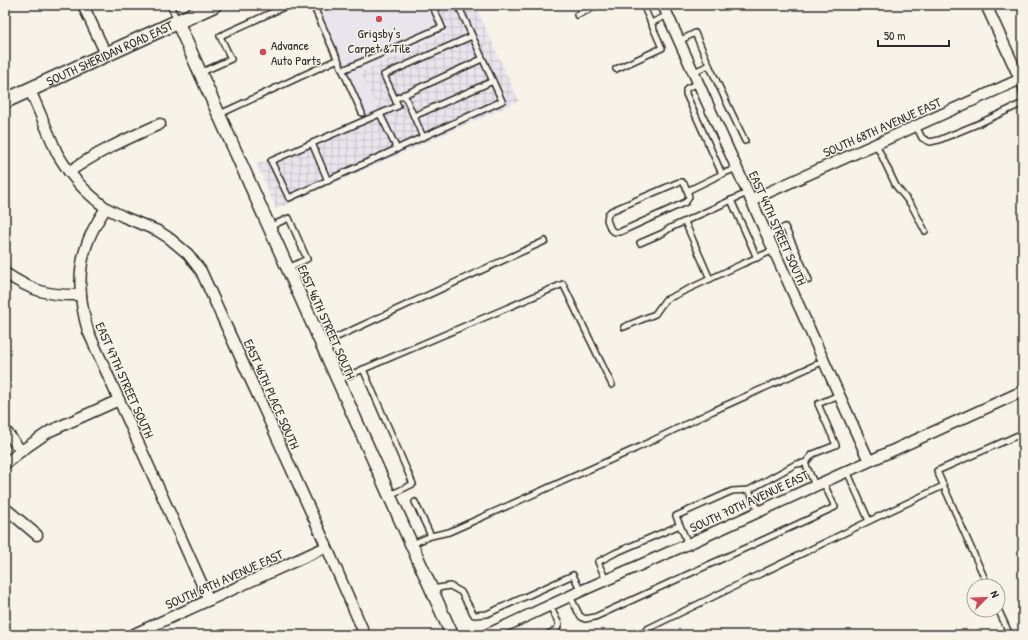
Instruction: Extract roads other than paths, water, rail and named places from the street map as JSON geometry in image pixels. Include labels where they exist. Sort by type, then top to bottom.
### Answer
[{"type":"main road","name":"SOUTH SHERIDAN ROAD EAST","points":[[5,101],[214,5]]},
{"type":"street","points":[[83,5],[106,54]]},
{"type":"street","name":"EAST 44TH STREET SOUTH","points":[[663,5],[869,461]]},
{"type":"street","points":[[986,5],[1021,79]]},
{"type":"street","name":"EAST 46TH STREET SOUTH","points":[[177,21],[452,635]]},
{"type":"street","name":"SOUTH 68TH AVENUE EAST","points":[[749,196],[876,144],[1021,79]]},
{"type":"street","points":[[30,90],[57,153],[69,172],[84,190],[106,208]]},
{"type":"street","points":[[69,172],[90,157],[160,124]]},
{"type":"street","name":"EAST 47TH STREET SOUTH","points":[[106,208],[95,226],[86,248],[82,268],[81,295],[88,331],[209,600]]},
{"type":"street","name":"EAST 46TH PLACE SOUTH","points":[[106,208],[124,218],[158,231],[188,254],[201,271],[365,635]]},
{"type":"street","points":[[5,273],[27,286],[49,294],[81,295]]},
{"type":"street","name":"SOUTH 70TH AVENUE EAST","points":[[486,635],[1023,391]]},
{"type":"street","points":[[5,464],[50,431],[119,400]]},
{"type":"street","points":[[5,430],[21,451]]},
{"type":"street","points":[[5,508],[37,535]]},
{"type":"street","name":"SOUTH 69TH AVENUE EAST","points":[[132,635],[326,547]]},
{"type":"lane","points":[[170,5],[177,21]]},
{"type":"lane","points":[[200,73],[231,59],[220,36],[284,7],[283,5]]},
{"type":"lane","points":[[313,5],[362,113]]},
{"type":"lane","points":[[343,70],[442,27],[432,5]]},
{"type":"lane","points":[[458,5],[502,101],[289,198],[271,161],[398,106],[384,75],[472,36]]},
{"type":"lane","points":[[578,15],[599,5]]},
{"type":"lane","points":[[616,69],[662,48],[643,5]]},
{"type":"lane","points":[[651,23],[668,15]]},
{"type":"lane","points":[[679,41],[695,33],[745,140]]},
{"type":"lane","points":[[219,114],[338,59]]},
{"type":"lane","points":[[395,98],[482,59]]},
{"type":"lane","points":[[694,72],[710,66]]},
{"type":"lane","points":[[1021,79],[1023,97]]},
{"type":"lane","points":[[414,116],[493,81]]},
{"type":"lane","points":[[699,83],[687,88],[686,94],[722,174]]},
{"type":"lane","points":[[404,94],[423,137]]},
{"type":"lane","points":[[916,126],[922,138],[930,142],[939,140],[980,123],[1023,103]]},
{"type":"lane","points":[[380,114],[396,149]]},
{"type":"lane","points":[[312,143],[328,180]]},
{"type":"lane","points":[[876,144],[896,186],[912,206],[925,231]]},
{"type":"lane","points":[[687,191],[736,168]]},
{"type":"lane","points":[[679,182],[684,184],[687,191],[689,197],[686,202],[620,232],[611,230],[607,220],[608,214],[611,211],[679,182]]},
{"type":"lane","points":[[640,243],[731,200],[749,196]]},
{"type":"lane","points":[[731,200],[757,258]]},
{"type":"lane","points":[[269,227],[289,218],[307,260],[288,268]]},
{"type":"lane","points":[[685,222],[710,279]]},
{"type":"lane","points":[[767,236],[786,227],[809,280]]},
{"type":"lane","points":[[322,344],[545,241]]},
{"type":"lane","points":[[624,327],[655,314],[665,300],[774,250]]},
{"type":"lane","points":[[338,380],[563,284],[612,385]]},
{"type":"lane","points":[[412,544],[431,536],[450,532],[635,449],[713,410],[824,361]]},
{"type":"lane","points":[[363,369],[413,484],[389,495]]},
{"type":"lane","points":[[688,544],[676,516],[732,491],[749,490],[796,464],[805,463],[813,454],[836,445],[818,404],[839,395]]},
{"type":"lane","points":[[984,578],[937,472],[1023,433]]},
{"type":"lane","points":[[570,596],[580,616],[585,619],[595,617],[835,508],[805,463]]},
{"type":"lane","points":[[847,471],[869,521]]},
{"type":"lane","points":[[642,635],[647,629],[943,486]]},
{"type":"lane","points":[[749,490],[759,512]]},
{"type":"lane","points":[[415,502],[431,536]]},
{"type":"lane","points":[[606,580],[598,562],[615,553],[680,525]]},
{"type":"lane","points":[[432,589],[450,586],[461,592],[474,616],[487,614],[573,575],[581,591]]},
{"type":"lane","points":[[547,635],[557,629],[559,624],[550,606]]},
{"type":"lane","points":[[1002,618],[1010,635]]},
{"type":"place","name":"Grigsby's Carpet & Tile","points":[[379,19]]},
{"type":"place","name":"Advance Auto Parts","points":[[263,52]]}]
